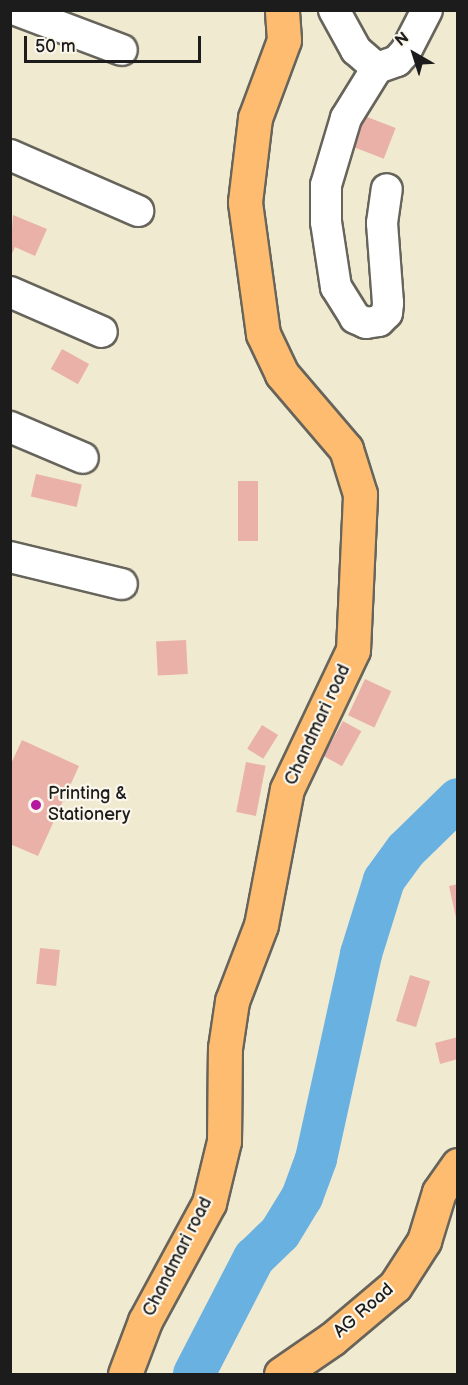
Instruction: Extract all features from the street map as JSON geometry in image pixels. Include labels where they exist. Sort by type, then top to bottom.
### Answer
[{"type":"main road","name":"Chandmari road","points":[[125,1374],[145,1321],[209,1203],[224,1141],[225,1048],[232,1001],[261,925],[287,789],[353,650],[360,494],[346,449],[282,374],[263,334],[245,202],[255,118],[284,40],[282,10]]},
{"type":"main road","name":"AG Road","points":[[281,1374],[332,1339],[395,1286],[424,1241],[439,1192],[458,1165]]},
{"type":"street","points":[[16,10],[122,50]]},
{"type":"street","points":[[334,10],[357,50],[377,68]]},
{"type":"street","points":[[387,189],[382,223],[387,313],[378,321],[366,323],[355,318],[336,287],[326,222],[326,185],[346,118],[377,68],[397,61],[406,51],[427,10]]},
{"type":"street","points":[[10,155],[138,211]]},
{"type":"street","points":[[10,292],[102,332]]},
{"type":"street","points":[[10,427],[82,458]]},
{"type":"street","points":[[10,557],[122,584]]},
{"type":"building","points":[[362,115],[396,128],[384,159],[350,146]]},
{"type":"building","points":[[13,215],[47,229],[35,256],[15,247],[10,258]]},
{"type":"building","points":[[62,349],[89,364],[78,384],[51,369]]},
{"type":"building","points":[[36,474],[82,485],[77,507],[31,496]]},
{"type":"building","points":[[238,481],[258,481],[258,541],[238,541]]},
{"type":"building","points":[[186,640],[188,674],[158,676],[156,642]]},
{"type":"building","points":[[365,679],[391,691],[374,728],[348,715]]},
{"type":"building","points":[[343,721],[361,731],[342,766],[324,756]]},
{"type":"building","points":[[262,725],[278,735],[263,759],[247,749]]},
{"type":"building","name":"Printing & Stationery","points":[[22,740],[79,766],[38,856],[10,844],[10,766]]},
{"type":"building","points":[[246,762],[266,766],[256,816],[236,812]]},
{"type":"building","points":[[458,884],[458,921],[457,922],[449,886]]},
{"type":"building","points":[[40,948],[60,950],[56,986],[36,984]]},
{"type":"building","points":[[410,975],[430,981],[416,1027],[396,1021]]},
{"type":"building","points":[[458,1037],[458,1059],[440,1064],[435,1043]]},
{"type":"waterway","points":[[194,1374],[254,1258],[280,1233],[302,1197],[316,1159],[361,954],[384,880],[406,850],[458,799]]},
{"type":"place","name":"Printing & Stationery","points":[[36,805]]}]
